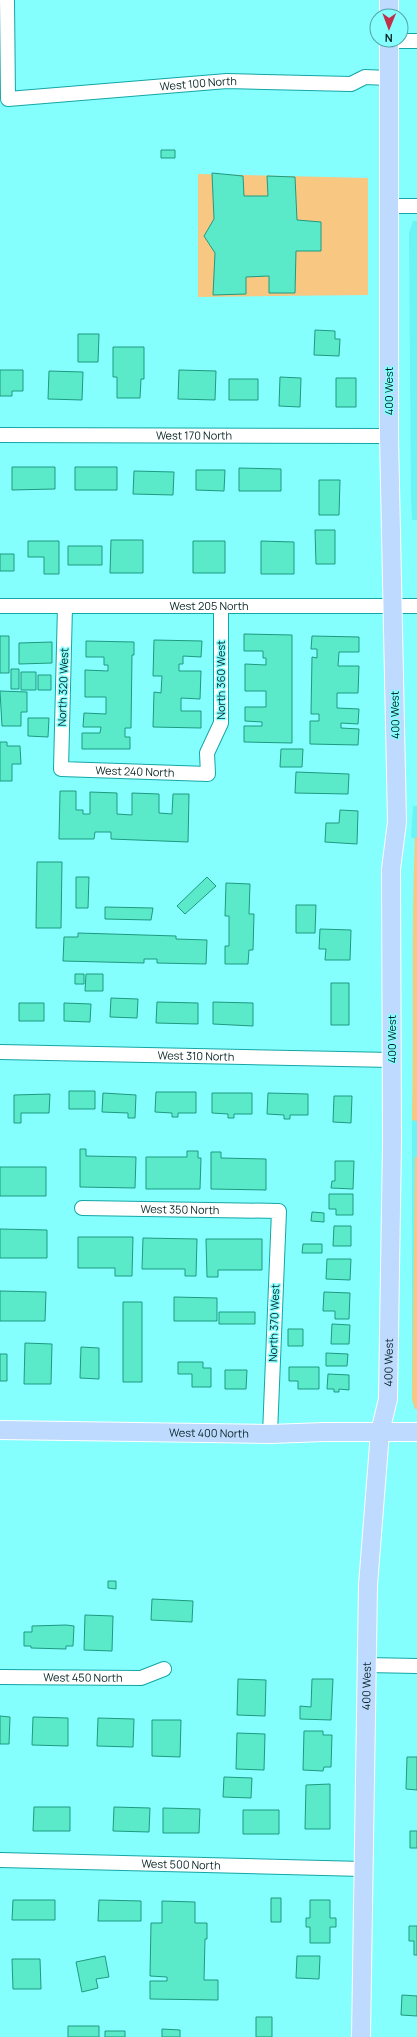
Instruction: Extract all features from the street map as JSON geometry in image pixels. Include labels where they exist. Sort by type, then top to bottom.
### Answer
[{"type":"main road","name":"400 West","points":[[361,2037],[368,1585],[380,1432],[388,1399],[392,1060],[391,869],[397,822],[394,606],[389,436],[389,48]]},
{"type":"main road","name":"West 400 North","points":[[0,1430],[270,1434],[417,1432]]},
{"type":"street","name":"West 100 North","points":[[7,0],[8,99],[227,82],[350,84],[365,78],[388,78]]},
{"type":"street","points":[[389,206],[417,206]]},
{"type":"street","name":"West 170 North","points":[[0,435],[389,436]]},
{"type":"street","name":"West 205 North","points":[[0,606],[417,606]]},
{"type":"street","name":"North 320 West","points":[[61,769],[66,606]]},
{"type":"street","name":"North 360 West","points":[[208,774],[208,753],[221,723],[221,607]]},
{"type":"street","name":"West 240 North","points":[[61,769],[208,774]]},
{"type":"street","name":"West 310 North","points":[[0,1052],[392,1060]]},
{"type":"street","name":"West 350 North","points":[[82,1208],[279,1211]]},
{"type":"street","name":"North 370 West","points":[[270,1434],[279,1211]]},
{"type":"street","points":[[367,1665],[417,1666]]},
{"type":"street","name":"West 450 North","points":[[0,1677],[141,1678],[164,1669]]},
{"type":"street","name":"West 500 North","points":[[0,1860],[363,1869]]},
{"type":"shaded area","points":[[198,174],[368,178],[368,295],[198,297]]},
{"type":"shaded area","points":[[413,221],[417,221],[417,520],[412,520],[411,498],[409,233]]},
{"type":"shaded area","points":[[413,806],[417,806],[417,840],[411,837]]},
{"type":"shaded area","points":[[417,837],[417,1121],[412,1120],[413,908],[415,838]]},
{"type":"shaded area","points":[[417,956],[417,1409],[415,1409],[412,1399],[412,1128]]},
{"type":"shaded area","points":[[415,1157],[417,1157],[417,1409],[415,1409],[412,1399]]},
{"type":"building","points":[[161,150],[175,150],[175,158],[161,158]]},
{"type":"building","points":[[212,173],[243,176],[244,196],[268,196],[267,176],[295,177],[297,220],[321,222],[321,251],[296,251],[295,293],[269,293],[269,276],[246,277],[246,294],[213,295],[215,253],[204,236],[214,219]]},
{"type":"building","points":[[315,330],[335,331],[335,339],[340,339],[339,356],[314,355]]},
{"type":"building","points":[[78,334],[99,334],[98,362],[78,362]]},
{"type":"building","points":[[113,347],[144,347],[144,379],[141,379],[140,398],[117,398],[117,377],[113,377]]},
{"type":"building","points":[[0,370],[23,370],[23,391],[12,391],[12,396],[0,396]]},
{"type":"building","points":[[179,370],[216,371],[215,400],[178,399]]},
{"type":"building","points":[[49,371],[83,372],[82,400],[48,399]]},
{"type":"building","points":[[280,377],[301,378],[300,407],[279,406]]},
{"type":"building","points":[[336,378],[356,378],[356,407],[336,407]]},
{"type":"building","points":[[229,379],[258,379],[258,400],[229,400]]},
{"type":"building","points":[[12,467],[55,467],[55,489],[12,490]]},
{"type":"building","points":[[75,467],[117,467],[117,490],[75,490]]},
{"type":"building","points":[[239,468],[281,469],[281,491],[239,491]]},
{"type":"building","points":[[196,470],[225,470],[224,491],[196,490]]},
{"type":"building","points":[[134,471],[174,472],[173,495],[133,494]]},
{"type":"building","points":[[319,480],[340,480],[339,515],[319,515]]},
{"type":"building","points":[[315,530],[335,530],[335,564],[316,564]]},
{"type":"building","points":[[111,540],[143,540],[143,573],[110,573]]},
{"type":"building","points":[[28,541],[59,541],[59,574],[44,574],[44,557],[28,557]]},
{"type":"building","points":[[193,541],[225,541],[225,573],[193,573]]},
{"type":"building","points":[[261,541],[294,542],[294,574],[261,574]]},
{"type":"building","points":[[68,546],[102,546],[102,565],[68,565]]},
{"type":"building","points":[[0,554],[14,554],[14,571],[0,571]]},
{"type":"building","points":[[244,634],[292,635],[292,743],[244,742],[244,726],[262,726],[262,722],[245,721],[245,707],[266,707],[266,691],[245,691],[245,664],[266,665],[266,658],[263,658],[263,651],[244,651]]},
{"type":"building","points":[[0,636],[9,636],[9,673],[0,673]]},
{"type":"building","points":[[312,636],[359,637],[359,652],[339,652],[338,666],[359,666],[358,693],[337,693],[337,708],[359,709],[358,724],[341,723],[341,728],[359,729],[358,745],[310,744],[310,721],[319,721],[319,714],[311,714],[312,657],[317,658],[317,649],[311,649]]},
{"type":"building","points":[[154,640],[202,641],[201,657],[183,656],[183,664],[179,664],[179,671],[201,671],[200,699],[181,698],[181,711],[201,711],[201,728],[153,727],[154,692],[161,693],[162,676],[153,676]]},
{"type":"building","points":[[86,641],[134,642],[134,655],[132,655],[131,728],[125,728],[125,737],[130,737],[130,749],[82,749],[82,733],[100,733],[101,727],[83,727],[84,713],[106,714],[106,697],[85,697],[85,670],[108,671],[108,665],[104,665],[104,657],[86,657]]},
{"type":"building","points":[[52,642],[52,663],[19,664],[19,643]]},
{"type":"building","points":[[11,669],[19,669],[19,689],[11,689]]},
{"type":"building","points":[[21,672],[36,672],[36,690],[21,690]]},
{"type":"building","points":[[38,675],[51,675],[51,690],[38,690]]},
{"type":"building","points":[[0,691],[27,692],[27,712],[21,712],[21,726],[2,726]]},
{"type":"building","points":[[28,718],[49,718],[48,737],[28,736]]},
{"type":"building","points":[[0,742],[7,742],[7,746],[20,746],[21,764],[12,764],[12,781],[0,781]]},
{"type":"building","points":[[281,749],[303,749],[302,767],[280,767]]},
{"type":"building","points":[[296,772],[349,774],[348,794],[295,793]]},
{"type":"building","points":[[60,791],[76,791],[76,810],[83,810],[83,814],[90,814],[90,792],[117,793],[117,814],[132,815],[132,793],[159,794],[159,813],[172,814],[173,794],[189,794],[188,842],[111,839],[111,832],[95,832],[94,839],[59,839]]},
{"type":"building","points":[[340,810],[358,811],[357,844],[325,842],[326,823],[339,823]]},
{"type":"building","points":[[37,862],[62,862],[61,928],[36,928]]},
{"type":"building","points":[[76,877],[89,877],[88,908],[76,908]]},
{"type":"building","points":[[207,877],[216,886],[185,914],[177,906]]},
{"type":"building","points":[[226,883],[250,884],[249,914],[254,914],[253,950],[249,950],[248,964],[225,964],[225,946],[229,946],[229,916],[225,916]]},
{"type":"building","points":[[296,905],[316,905],[315,933],[296,933]]},
{"type":"building","points":[[105,907],[153,908],[151,920],[105,919]]},
{"type":"building","points":[[320,929],[351,930],[350,960],[325,960],[326,949],[319,949]]},
{"type":"building","points":[[78,933],[176,936],[176,939],[207,940],[206,964],[157,963],[157,959],[144,959],[144,963],[63,961],[64,937],[78,937]]},
{"type":"building","points":[[75,974],[84,974],[84,984],[75,984]]},
{"type":"building","points":[[86,974],[103,974],[103,991],[85,991]]},
{"type":"building","points":[[331,983],[349,983],[349,1025],[331,1025]]},
{"type":"building","points":[[111,998],[138,999],[137,1018],[110,1017]]},
{"type":"building","points":[[157,1002],[198,1003],[198,1024],[156,1023]]},
{"type":"building","points":[[213,1002],[253,1003],[253,1026],[213,1024]]},
{"type":"building","points":[[19,1003],[44,1003],[44,1021],[19,1021]]},
{"type":"building","points":[[64,1003],[91,1004],[90,1022],[64,1021]]},
{"type":"building","points":[[69,1091],[95,1091],[95,1109],[69,1109]]},
{"type":"building","points":[[156,1092],[196,1092],[196,1113],[178,1113],[178,1117],[172,1117],[172,1113],[155,1112]]},
{"type":"building","points":[[103,1093],[136,1095],[135,1118],[128,1118],[128,1113],[102,1112]]},
{"type":"building","points":[[212,1093],[252,1093],[252,1114],[234,1114],[234,1118],[228,1118],[228,1114],[212,1113]]},
{"type":"building","points":[[268,1093],[308,1094],[308,1115],[290,1115],[290,1119],[284,1119],[284,1115],[267,1114]]},
{"type":"building","points":[[50,1094],[49,1113],[21,1113],[21,1123],[14,1123],[14,1095]]},
{"type":"building","points":[[334,1096],[352,1096],[351,1123],[333,1122]]},
{"type":"building","points":[[80,1149],[86,1149],[86,1156],[136,1157],[135,1188],[80,1187]]},
{"type":"building","points":[[187,1151],[198,1151],[198,1158],[201,1158],[200,1189],[146,1189],[146,1157],[187,1157]]},
{"type":"building","points":[[211,1152],[221,1152],[221,1158],[266,1159],[266,1190],[211,1189]]},
{"type":"building","points":[[335,1161],[354,1161],[353,1189],[331,1188],[332,1181],[335,1181]]},
{"type":"building","points":[[0,1167],[46,1167],[46,1196],[0,1196]]},
{"type":"building","points":[[329,1194],[353,1194],[353,1215],[336,1215],[336,1209],[329,1209]]},
{"type":"building","points":[[312,1212],[324,1213],[324,1222],[311,1221]]},
{"type":"building","points":[[334,1226],[351,1226],[351,1246],[333,1246]]},
{"type":"building","points":[[0,1229],[47,1230],[47,1258],[0,1258]]},
{"type":"building","points":[[78,1237],[133,1237],[132,1276],[115,1276],[115,1268],[78,1268]]},
{"type":"building","points":[[143,1238],[197,1239],[196,1276],[185,1276],[185,1269],[142,1269]]},
{"type":"building","points":[[206,1239],[262,1239],[262,1270],[218,1270],[218,1277],[207,1277]]},
{"type":"building","points":[[303,1244],[322,1244],[322,1253],[302,1253]]},
{"type":"building","points":[[327,1259],[351,1259],[350,1280],[326,1279]]},
{"type":"building","points":[[0,1291],[46,1292],[45,1321],[0,1321]]},
{"type":"building","points":[[324,1292],[350,1293],[349,1319],[335,1319],[335,1311],[323,1311]]},
{"type":"building","points":[[174,1297],[217,1298],[217,1321],[174,1321]]},
{"type":"building","points":[[123,1302],[142,1302],[142,1382],[123,1382]]},
{"type":"building","points":[[219,1312],[255,1312],[255,1324],[219,1324]]},
{"type":"building","points":[[332,1324],[350,1325],[349,1344],[331,1344]]},
{"type":"building","points":[[288,1329],[303,1329],[303,1346],[288,1346]]},
{"type":"building","points":[[25,1343],[52,1344],[51,1384],[24,1384]]},
{"type":"building","points":[[81,1347],[99,1348],[99,1379],[80,1378]]},
{"type":"building","points":[[326,1353],[348,1354],[347,1366],[326,1366]]},
{"type":"building","points":[[0,1354],[7,1354],[7,1381],[0,1381]]},
{"type":"building","points":[[178,1362],[203,1362],[203,1368],[211,1368],[211,1387],[192,1387],[192,1374],[178,1374]]},
{"type":"building","points":[[289,1367],[319,1367],[319,1389],[298,1389],[298,1381],[289,1381]]},
{"type":"building","points":[[225,1370],[247,1370],[246,1389],[225,1389]]},
{"type":"building","points":[[328,1374],[349,1375],[349,1390],[339,1389],[339,1392],[334,1392],[334,1389],[327,1389]]},
{"type":"building","points":[[108,1581],[116,1581],[116,1589],[108,1588]]},
{"type":"building","points":[[152,1599],[193,1601],[192,1622],[151,1620]]},
{"type":"building","points":[[85,1615],[113,1616],[112,1651],[84,1650]]},
{"type":"building","points":[[32,1626],[74,1626],[73,1646],[66,1646],[66,1649],[31,1648],[31,1646],[24,1646],[24,1632],[32,1632]]},
{"type":"building","points":[[238,1679],[266,1680],[265,1716],[237,1715]]},
{"type":"building","points":[[312,1679],[333,1679],[331,1720],[300,1719],[300,1706],[311,1707]]},
{"type":"building","points":[[0,1716],[10,1717],[9,1744],[0,1744]]},
{"type":"building","points":[[33,1717],[68,1718],[68,1746],[32,1745]]},
{"type":"building","points":[[98,1718],[134,1719],[133,1747],[97,1746]]},
{"type":"building","points":[[152,1720],[181,1720],[180,1757],[152,1756]]},
{"type":"building","points":[[304,1731],[323,1731],[323,1735],[332,1735],[331,1767],[324,1767],[323,1771],[303,1770]]},
{"type":"building","points":[[237,1733],[265,1734],[264,1770],[236,1769]]},
{"type":"building","points":[[407,1757],[417,1757],[417,1790],[406,1789]]},
{"type":"building","points":[[224,1777],[252,1778],[251,1798],[223,1797]]},
{"type":"building","points":[[330,1784],[330,1829],[305,1829],[306,1785]]},
{"type":"building","points":[[34,1807],[70,1807],[70,1831],[33,1831]]},
{"type":"building","points":[[114,1807],[150,1808],[149,1832],[113,1831]]},
{"type":"building","points":[[163,1808],[200,1809],[199,1833],[163,1833]]},
{"type":"building","points":[[243,1810],[279,1810],[279,1834],[243,1834]]},
{"type":"building","points":[[410,1831],[417,1831],[417,1848],[410,1848]]},
{"type":"building","points":[[271,1898],[281,1898],[281,1922],[271,1922]]},
{"type":"building","points":[[13,1900],[55,1900],[55,1920],[12,1920]]},
{"type":"building","points":[[99,1900],[141,1901],[141,1921],[98,1921]]},
{"type":"building","points":[[310,1900],[330,1900],[330,1918],[336,1918],[336,1927],[330,1927],[330,1943],[310,1943],[310,1927],[306,1927],[306,1918],[310,1918]]},
{"type":"building","points":[[162,1901],[195,1902],[195,1923],[207,1923],[204,1980],[218,1980],[218,2000],[150,1999],[150,1981],[167,1981],[167,1977],[150,1976],[151,1923],[162,1923]]},
{"type":"building","points":[[409,1926],[417,1926],[417,1955],[414,1955],[414,1941],[409,1941]]},
{"type":"building","points":[[105,1956],[109,1977],[96,1979],[98,1988],[82,1992],[76,1962]]},
{"type":"building","points":[[297,1956],[320,1956],[319,1979],[296,1978]]},
{"type":"building","points":[[12,1959],[40,1959],[41,1989],[13,1989]]},
{"type":"building","points":[[402,1995],[417,1996],[417,2016],[401,2015]]},
{"type":"building","points":[[256,2017],[272,2017],[272,2037],[256,2037]]},
{"type":"building","points":[[68,2026],[99,2026],[99,2037],[68,2037]]},
{"type":"building","points":[[162,2029],[180,2030],[180,2037],[162,2037]]},
{"type":"building","points":[[105,2031],[125,2031],[125,2037],[105,2037]]}]
